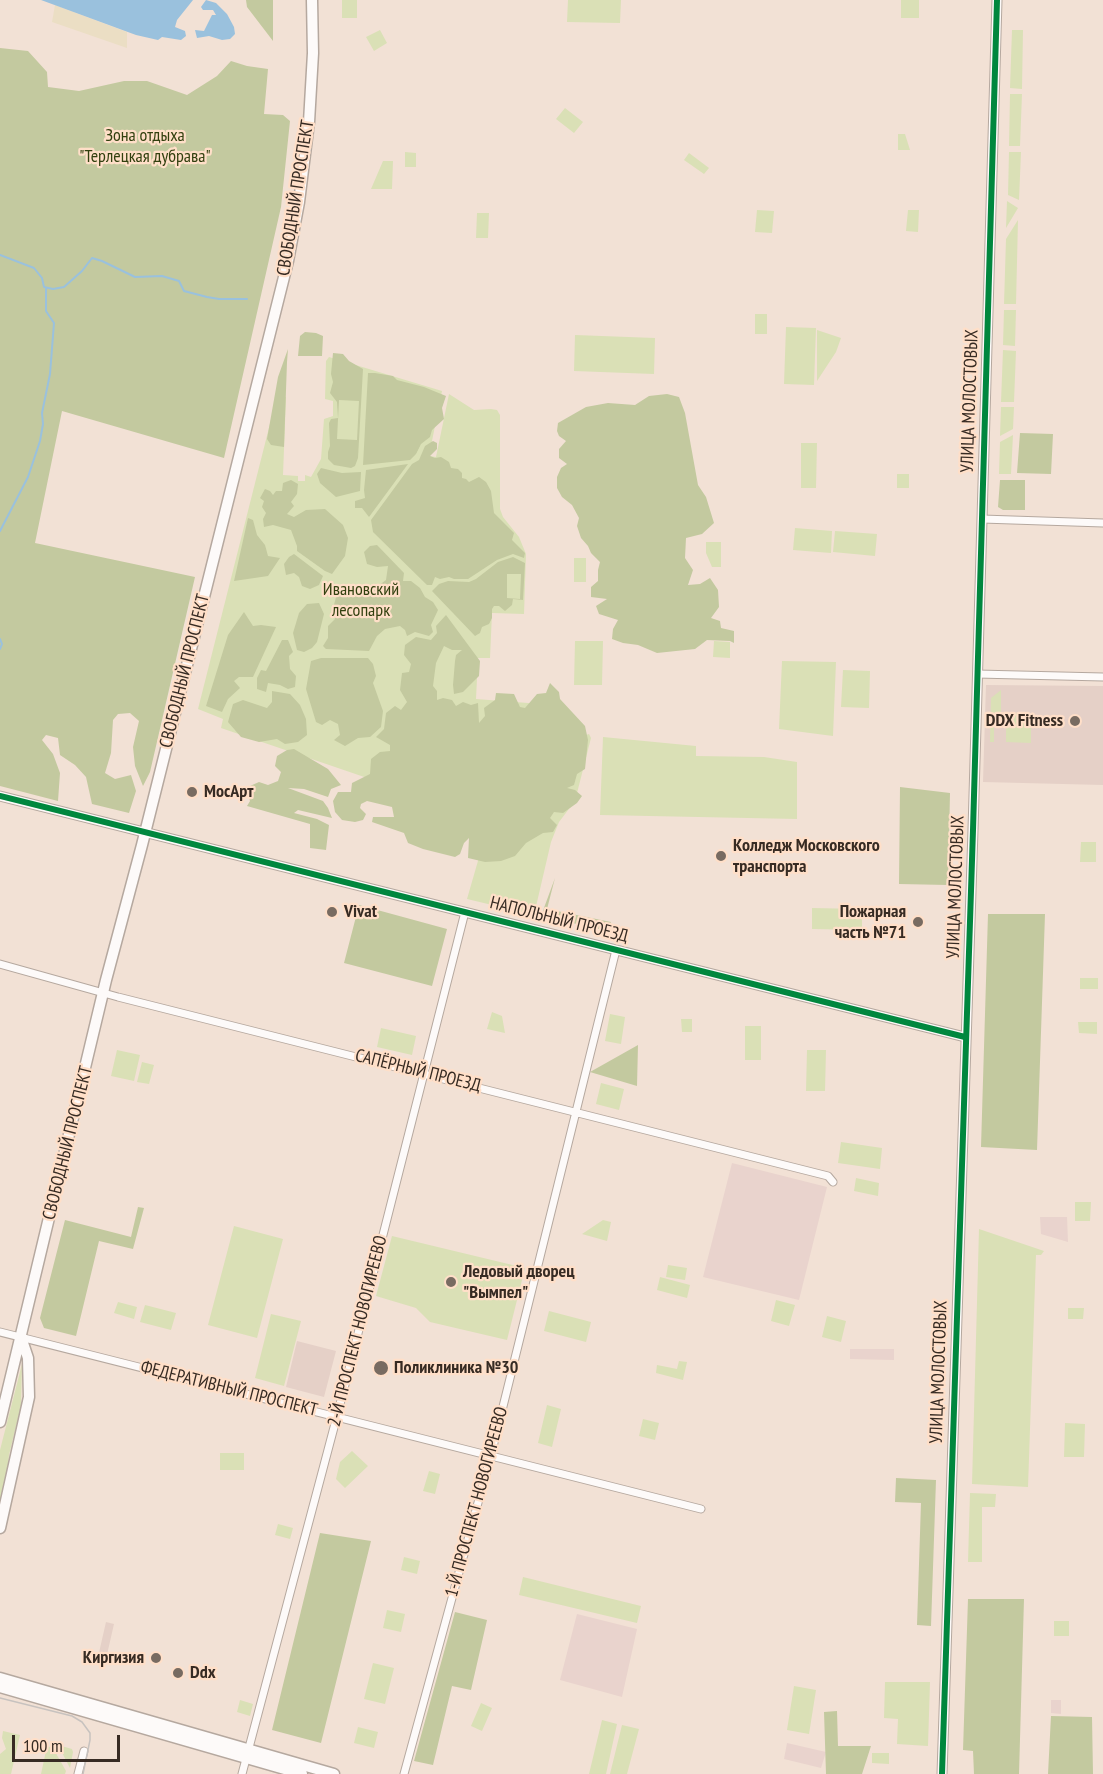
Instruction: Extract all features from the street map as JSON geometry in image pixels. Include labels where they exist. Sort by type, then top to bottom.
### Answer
[{"type":"main road","name":"СВОБОДНЫЙ ПРОСПЕКТ","points":[[0,1422],[104,993],[288,261],[299,202],[309,122],[313,55],[312,0]]},
{"type":"main road","name":"СВОБОДНЫЙ ПРОСПЕКТ","points":[[0,1528],[29,1397],[28,1356],[21,1337]]},
{"type":"main road","points":[[0,1678],[248,1753],[303,1774]]},
{"type":"main road","points":[[0,1687],[334,1774]]},
{"type":"street","name":"УЛИЦА МОЛОСТОВЫХ","points":[[942,1774],[997,0]]},
{"type":"street","points":[[982,519],[1103,523]]},
{"type":"street","points":[[977,674],[1103,677]]},
{"type":"street","name":"НАПОЛЬНЫЙ ПРОЕЗД","points":[[0,796],[965,1037]]},
{"type":"street","name":"2-Й ПРОСПЕКТ НОВОГИРЕЕВО","points":[[242,1774],[337,1416],[465,912]]},
{"type":"street","name":"1-Й ПРОСПЕКТ НОВОГИРЕЕВО","points":[[404,1774],[492,1455],[616,950]]},
{"type":"street","name":"САПЁРНЫЙ ПРОЕЗД","points":[[0,964],[104,993],[828,1176],[833,1182]]},
{"type":"street","name":"ФЕДЕРАТИВНЫЙ ПРОСПЕКТ","points":[[0,1332],[701,1509]]},
{"type":"street","points":[[78,1774],[84,1751]]},
{"type":"shaded area","points":[[986,685],[1103,686],[1103,785],[983,782]]},
{"type":"shaded area","points":[[732,1163],[827,1187],[799,1300],[703,1277]]},
{"type":"shaded area","points":[[1040,1217],[1067,1217],[1068,1242],[1041,1234]]},
{"type":"shaded area","points":[[297,1341],[336,1351],[324,1397],[286,1387]]},
{"type":"shaded area","points":[[850,1349],[894,1349],[894,1360],[850,1359]]},
{"type":"shaded area","points":[[577,1614],[637,1629],[622,1697],[560,1680]]},
{"type":"shaded area","points":[[106,1622],[114,1624],[106,1659],[98,1657]]},
{"type":"shaded area","points":[[1051,1700],[1061,1700],[1061,1714],[1051,1713]]},
{"type":"shaded area","points":[[787,1743],[826,1752],[821,1768],[784,1759]]},
{"type":"green space","points":[[246,0],[273,0],[273,41],[247,7]]},
{"type":"green space","points":[[342,0],[357,0],[357,18],[342,18]]},
{"type":"green space","points":[[568,0],[621,0],[620,23],[567,22]]},
{"type":"green space","points":[[901,0],[919,0],[919,18],[901,18]]},
{"type":"green space","points":[[380,30],[387,43],[374,51],[366,37]]},
{"type":"green space","points":[[1012,30],[1023,30],[1022,89],[1010,88]]},
{"type":"green space","name":"Зона отдыха \"Терлецкая дубрава\"","points":[[0,48],[28,51],[47,72],[48,87],[79,91],[124,81],[147,81],[187,95],[217,76],[231,61],[268,69],[264,114],[283,115],[290,121],[281,207],[224,458],[62,411],[35,543],[195,577],[150,772],[143,786],[135,766],[133,747],[139,721],[130,713],[118,714],[113,720],[111,753],[105,773],[115,779],[131,775],[136,791],[129,813],[92,804],[86,777],[75,765],[60,755],[58,738],[46,735],[42,740],[53,754],[60,773],[58,801],[0,786]]},
{"type":"green space","points":[[1010,94],[1022,94],[1020,146],[1009,146]]},
{"type":"green space","points":[[565,108],[583,122],[574,133],[556,119]]},
{"type":"green space","points":[[898,134],[905,134],[910,150],[898,150]]},
{"type":"green space","points":[[405,152],[416,153],[416,167],[405,167]]},
{"type":"green space","points":[[1009,152],[1021,152],[1019,200],[1008,195]]},
{"type":"green space","points":[[689,153],[709,168],[704,174],[684,160]]},
{"type":"green space","points":[[383,161],[393,161],[392,189],[371,189]]},
{"type":"green space","points":[[1007,201],[1018,208],[1006,228]]},
{"type":"green space","points":[[757,210],[774,211],[772,233],[755,232]]},
{"type":"green space","points":[[908,210],[919,210],[918,232],[906,231]]},
{"type":"green space","points":[[477,213],[489,213],[488,238],[476,238]]},
{"type":"green space","points":[[1018,220],[1016,304],[1004,304],[1006,239]]},
{"type":"green space","points":[[1004,310],[1016,310],[1015,346],[1003,345]]},
{"type":"green space","points":[[755,314],[767,314],[767,334],[755,334]]},
{"type":"green space","points":[[786,327],[816,328],[814,385],[784,384]]},
{"type":"green space","points":[[817,330],[841,338],[836,352],[817,381]]},
{"type":"green space","points":[[305,332],[323,336],[322,356],[298,356],[300,336]]},
{"type":"green space","points":[[575,335],[655,338],[654,374],[574,371]]},
{"type":"green space","points":[[288,349],[284,447],[271,445],[267,439],[278,377]]},
{"type":"green space","points":[[1003,350],[1016,351],[1014,402],[1001,402]]},
{"type":"green space","points":[[333,353],[343,354],[349,361],[363,369],[358,458],[355,466],[351,468],[334,465],[328,459],[329,423],[331,419],[338,418],[337,402],[330,393],[333,382],[331,374]],"holes":[[[339,400],[359,401],[357,440],[337,439]]]},
{"type":"green space","name":"Ивановский лесопарк","points":[[329,357],[442,391],[429,456],[436,457],[449,394],[474,410],[497,410],[500,415],[500,509],[503,517],[519,537],[526,554],[524,614],[492,613],[490,658],[478,658],[476,699],[554,705],[591,738],[575,801],[559,822],[551,842],[534,915],[467,899],[486,833],[373,780],[221,728],[223,719],[198,709],[277,396],[286,397],[283,475],[298,476],[298,481],[305,481],[305,475],[311,477],[321,459],[324,419],[333,416],[333,401],[325,399],[326,361]]},
{"type":"green space","points":[[368,373],[393,376],[397,380],[446,396],[442,408],[444,419],[432,430],[430,437],[421,444],[410,460],[363,465]]},
{"type":"green space","points":[[667,394],[679,397],[685,413],[698,485],[706,497],[714,523],[702,534],[686,538],[685,558],[693,570],[688,585],[700,584],[710,578],[718,590],[719,607],[711,618],[720,621],[721,628],[734,631],[734,643],[707,640],[695,649],[657,653],[638,645],[612,639],[613,629],[618,620],[599,614],[596,606],[607,599],[591,597],[591,587],[598,581],[600,562],[581,538],[577,526],[579,518],[572,505],[562,497],[557,488],[557,477],[561,468],[567,464],[559,458],[559,449],[566,441],[559,436],[557,431],[558,423],[586,407],[608,403],[635,405],[649,396]]},
{"type":"green space","points":[[1001,407],[1014,407],[1013,429],[1000,436]]},
{"type":"green space","points":[[1020,433],[1053,434],[1051,474],[1017,473]]},
{"type":"green space","points":[[1013,435],[1011,474],[999,474],[1000,442]]},
{"type":"green space","points":[[433,441],[437,443],[437,449],[430,456],[441,457],[449,462],[451,468],[458,469],[462,473],[462,478],[469,482],[479,477],[486,482],[491,491],[494,513],[514,533],[512,540],[525,553],[524,558],[513,554],[497,560],[468,579],[435,577],[432,585],[427,585],[373,532],[371,520],[412,464],[419,460],[425,446]]},
{"type":"green space","points":[[801,443],[817,443],[816,488],[801,488]]},
{"type":"green space","points":[[408,464],[369,517],[362,508],[355,508],[355,501],[365,498],[366,470]]},
{"type":"green space","points":[[321,468],[342,473],[361,472],[360,491],[336,497],[320,483],[317,474]]},
{"type":"green space","points":[[897,474],[909,474],[909,488],[897,488]]},
{"type":"green space","points":[[291,480],[298,484],[297,494],[291,502],[294,506],[287,514],[294,517],[306,510],[325,509],[343,525],[348,538],[345,556],[332,574],[297,551],[291,530],[273,525],[264,527],[263,519],[266,513],[262,507],[264,501],[260,498],[265,489],[273,495],[276,491],[282,491],[283,483]]},
{"type":"green space","points":[[1000,480],[1025,480],[1025,510],[1003,510],[998,507]]},
{"type":"green space","points":[[248,518],[253,520],[257,535],[265,545],[268,556],[280,558],[268,576],[234,581]]},
{"type":"green space","points":[[795,528],[832,531],[831,553],[793,550]]},
{"type":"green space","points":[[835,531],[877,534],[875,556],[833,552]]},
{"type":"green space","points":[[706,542],[721,542],[721,567],[712,567],[706,553]]},
{"type":"green space","points":[[377,545],[404,573],[403,581],[411,581],[420,588],[425,597],[433,602],[438,610],[431,625],[433,632],[429,636],[415,632],[407,636],[405,630],[400,626],[385,629],[377,636],[369,651],[326,649],[323,646],[328,638],[328,626],[335,619],[333,609],[336,597],[343,590],[354,585],[378,586],[386,580],[388,566],[377,567],[367,564],[364,552],[370,546]]},
{"type":"green space","points":[[294,554],[323,576],[319,585],[310,589],[302,586],[299,577],[294,573],[286,575],[284,564]]},
{"type":"green space","points":[[513,557],[525,563],[523,600],[513,599],[512,605],[505,611],[499,606],[494,606],[489,624],[482,627],[480,633],[475,636],[432,591],[439,584],[448,581],[469,582],[476,579],[498,562]],"holes":[[[507,574],[521,574],[520,599],[507,598]]]},
{"type":"green space","points":[[574,558],[586,558],[586,582],[574,582]]},
{"type":"green space","points":[[319,603],[324,614],[317,642],[304,652],[297,650],[293,633],[299,613],[307,604]]},
{"type":"green space","points":[[244,612],[253,626],[276,627],[253,677],[239,677],[234,681],[240,688],[228,699],[222,712],[206,706],[228,635]]},
{"type":"green space","points":[[446,615],[480,661],[479,676],[463,692],[454,694],[456,655],[462,650],[452,650],[444,646],[436,663],[433,686],[437,691],[437,700],[443,698],[452,700],[456,706],[463,702],[471,705],[478,703],[479,723],[485,716],[484,708],[495,700],[496,693],[514,694],[520,707],[525,708],[537,694],[546,693],[550,683],[559,692],[560,699],[585,726],[588,740],[585,769],[577,774],[574,785],[567,788],[575,790],[582,796],[577,803],[563,813],[554,812],[550,818],[557,825],[553,832],[543,833],[526,843],[515,856],[501,861],[485,862],[468,858],[469,838],[464,843],[460,854],[455,857],[408,843],[404,833],[372,822],[373,817],[394,817],[392,807],[367,801],[361,804],[360,808],[366,814],[363,820],[355,822],[342,820],[335,812],[333,801],[338,792],[351,792],[352,783],[370,774],[371,759],[380,752],[390,751],[390,745],[376,737],[384,729],[386,713],[395,706],[401,710],[407,702],[400,690],[402,673],[409,672],[411,664],[404,655],[405,645],[416,637],[431,640],[437,633],[436,626]]},
{"type":"green space","points":[[282,640],[288,640],[293,652],[289,656],[290,669],[296,676],[295,687],[288,689],[268,683],[266,692],[257,689],[257,678],[261,670],[266,671]]},
{"type":"green space","points":[[575,641],[603,641],[602,685],[574,685]]},
{"type":"green space","points":[[714,641],[730,642],[730,658],[713,657]]},
{"type":"green space","points":[[321,658],[368,658],[373,664],[376,676],[373,683],[383,711],[381,727],[370,737],[358,738],[345,746],[334,740],[340,735],[338,724],[330,720],[322,725],[316,722],[306,689],[311,661]]},
{"type":"green space","points":[[782,661],[836,662],[833,736],[779,729]]},
{"type":"green space","points":[[843,670],[870,671],[869,708],[841,707]]},
{"type":"green space","points":[[1001,690],[1001,713],[1031,713],[1031,743],[1006,742],[1006,720],[994,720],[994,742],[990,742],[991,698]]},
{"type":"green space","points":[[272,691],[290,694],[300,705],[306,719],[307,735],[298,742],[285,744],[277,739],[259,742],[241,737],[228,722],[233,704],[243,700],[267,708],[272,702]]},
{"type":"green space","points":[[603,737],[696,746],[696,756],[764,757],[797,762],[797,819],[600,815]]},
{"type":"green space","points":[[294,749],[328,769],[341,785],[331,789],[328,797],[304,789],[288,788],[323,801],[328,808],[332,818],[298,810],[294,813],[329,825],[326,850],[310,848],[310,824],[247,806],[250,801],[248,795],[250,786],[259,782],[268,785],[278,781],[281,772],[275,766],[277,756]]},
{"type":"green space","points":[[900,787],[950,793],[948,885],[899,884]]},
{"type":"green space","points":[[1081,842],[1096,842],[1096,862],[1080,862]]},
{"type":"green space","points":[[555,878],[547,909],[611,922],[608,931],[541,916]]},
{"type":"green space","points":[[359,905],[447,929],[432,986],[344,963]]},
{"type":"green space","points":[[812,908],[862,909],[862,930],[812,929]]},
{"type":"green space","points":[[988,914],[1045,914],[1037,1150],[981,1147]]},
{"type":"green space","points":[[1080,978],[1098,978],[1098,989],[1080,989]]},
{"type":"green space","points":[[492,1012],[502,1016],[505,1033],[487,1029]]},
{"type":"green space","points":[[610,1014],[625,1017],[621,1044],[605,1041]]},
{"type":"green space","points":[[681,1019],[692,1019],[692,1032],[682,1032]]},
{"type":"green space","points":[[1078,1022],[1097,1022],[1097,1034],[1079,1033]]},
{"type":"green space","points":[[745,1026],[761,1026],[761,1060],[745,1060]]},
{"type":"green space","points":[[381,1028],[416,1036],[412,1055],[377,1047]]},
{"type":"green space","points":[[638,1045],[637,1086],[590,1072]]},
{"type":"green space","points":[[117,1050],[140,1055],[134,1081],[111,1076]]},
{"type":"green space","points":[[807,1050],[826,1050],[825,1091],[806,1091]]},
{"type":"green space","points":[[142,1062],[154,1065],[149,1084],[137,1082]]},
{"type":"green space","points":[[601,1083],[624,1089],[619,1110],[596,1104]]},
{"type":"green space","points":[[841,1142],[882,1148],[880,1169],[838,1163]]},
{"type":"green space","points":[[856,1178],[879,1183],[878,1196],[854,1191]]},
{"type":"green space","points":[[1075,1202],[1091,1202],[1090,1221],[1075,1221]]},
{"type":"green space","points":[[138,1207],[144,1208],[133,1249],[99,1241],[76,1336],[44,1328],[40,1318],[65,1220],[131,1237]]},
{"type":"green space","points":[[603,1220],[611,1222],[607,1241],[582,1234]]},
{"type":"green space","points":[[234,1226],[283,1239],[257,1338],[208,1325]]},
{"type":"green space","points":[[979,1229],[1044,1251],[1041,1255],[1036,1255],[1028,1487],[972,1484]]},
{"type":"green space","name":"Ледовый дворец \"Вымпел\"","points":[[392,1236],[525,1268],[507,1340],[430,1322],[416,1308],[376,1296]]},
{"type":"green space","points":[[668,1265],[687,1268],[685,1280],[666,1277]]},
{"type":"green space","points":[[660,1277],[690,1285],[687,1298],[657,1290]]},
{"type":"green space","points":[[776,1300],[795,1305],[789,1326],[771,1321]]},
{"type":"green space","points":[[118,1302],[137,1307],[134,1319],[114,1313]]},
{"type":"green space","points":[[145,1305],[176,1313],[171,1330],[140,1322]]},
{"type":"green space","points":[[1068,1308],[1084,1308],[1083,1319],[1068,1319]]},
{"type":"green space","points":[[549,1311],[591,1322],[586,1342],[544,1331]]},
{"type":"green space","points":[[271,1314],[301,1321],[284,1386],[255,1378]]},
{"type":"green space","points":[[827,1316],[846,1321],[841,1342],[822,1337]]},
{"type":"green space","points":[[679,1361],[687,1362],[683,1380],[656,1373],[657,1365],[677,1369]]},
{"type":"green space","points":[[22,1364],[21,1406],[0,1506],[0,1450]]},
{"type":"green space","points":[[547,1405],[561,1409],[552,1447],[538,1443]]},
{"type":"green space","points":[[643,1419],[659,1423],[655,1440],[639,1436]]},
{"type":"green space","points":[[1065,1423],[1085,1424],[1084,1457],[1064,1457]]},
{"type":"green space","points":[[352,1451],[368,1466],[345,1488],[336,1479],[340,1462]]},
{"type":"green space","points":[[220,1453],[244,1453],[244,1470],[220,1470]]},
{"type":"green space","points":[[429,1471],[440,1474],[435,1494],[423,1491]]},
{"type":"green space","points":[[896,1478],[936,1480],[931,1626],[917,1625],[921,1503],[895,1502]]},
{"type":"green space","points":[[970,1493],[996,1494],[995,1507],[982,1507],[982,1562],[968,1562]]},
{"type":"green space","points":[[278,1524],[293,1528],[290,1539],[275,1535]]},
{"type":"green space","points":[[320,1533],[371,1541],[321,1743],[272,1730]]},
{"type":"green space","points":[[404,1557],[420,1561],[417,1574],[401,1570]]},
{"type":"green space","points":[[523,1577],[641,1606],[637,1623],[519,1595]]},
{"type":"green space","points":[[968,1599],[1024,1599],[1019,1774],[974,1774],[973,1751],[963,1750]]},
{"type":"green space","points":[[387,1610],[405,1614],[401,1632],[383,1628]]},
{"type":"green space","points":[[455,1612],[487,1620],[471,1690],[452,1686],[433,1765],[414,1761]]},
{"type":"green space","points":[[1054,1621],[1069,1621],[1069,1636],[1054,1636]]},
{"type":"green space","points":[[373,1663],[394,1668],[385,1704],[364,1699]]},
{"type":"green space","points":[[885,1682],[930,1682],[928,1746],[897,1744],[898,1719],[884,1718]]},
{"type":"green space","points":[[794,1686],[816,1690],[809,1734],[787,1730]]},
{"type":"green space","points":[[240,1700],[253,1704],[250,1716],[237,1712]]},
{"type":"green space","points":[[481,1703],[492,1708],[482,1731],[471,1726]]},
{"type":"green space","points":[[837,1711],[838,1746],[871,1746],[862,1774],[826,1774],[824,1712]]},
{"type":"green space","points":[[1051,1716],[1092,1717],[1093,1774],[1048,1774]]},
{"type":"green space","points":[[602,1720],[617,1724],[606,1774],[589,1774]]},
{"type":"green space","points":[[622,1725],[639,1729],[627,1774],[610,1774]]},
{"type":"green space","points":[[358,1727],[378,1732],[374,1748],[354,1743]]},
{"type":"green space","points":[[3,1731],[20,1735],[11,1774],[0,1774],[0,1754],[6,1749],[2,1738]]},
{"type":"green space","points":[[58,1745],[72,1749],[70,1768]]},
{"type":"green space","points":[[47,1746],[53,1748],[66,1771],[65,1774],[41,1774]]},
{"type":"green space","points":[[872,1753],[889,1753],[889,1764],[872,1763]]},
{"type":"sand","points":[[55,5],[127,32],[127,48],[52,22]]},
{"type":"water","points":[[41,0],[193,0],[177,20],[175,27],[185,31],[186,36],[181,40],[162,37],[158,40],[136,35]]},
{"type":"water","points":[[206,0],[216,3],[227,14],[235,34],[230,39],[222,40],[209,36],[197,38],[195,30],[204,31],[212,15],[216,15],[213,10],[203,10],[201,7]]},
{"type":"waterway","points":[[0,255],[34,268],[42,278],[44,287],[53,289],[64,287],[82,271],[92,258],[135,277],[162,276],[179,281],[184,291],[219,299],[247,299]]},
{"type":"waterway","points":[[0,531],[28,477],[40,441],[42,413],[50,374],[54,323],[46,311],[46,289]]},
{"type":"waterway","points":[[0,639],[2,644],[0,649]]},
{"type":"tram line","points":[[0,1698],[72,1716],[82,1722],[90,1733],[83,1774]]},
{"type":"cycle path","points":[[942,1774],[997,0]]},
{"type":"cycle path","points":[[0,796],[965,1037]]},
{"type":"place","name":"DDX Fitness","points":[[1075,721]]},
{"type":"place","name":"МосАрт","points":[[192,792]]},
{"type":"place","name":"Колледж Московского транспорта","points":[[721,856]]},
{"type":"place","name":"Vivat","points":[[332,912]]},
{"type":"place","name":"Пожарная часть №71","points":[[918,922]]},
{"type":"place","name":"Ледовый дворец \"Вымпел\"","points":[[451,1282]]},
{"type":"place","name":"Поликлиника №30","points":[[381,1368]]},
{"type":"place","name":"Киргизия","points":[[156,1658]]},
{"type":"place","name":"Ddx","points":[[178,1673]]}]
